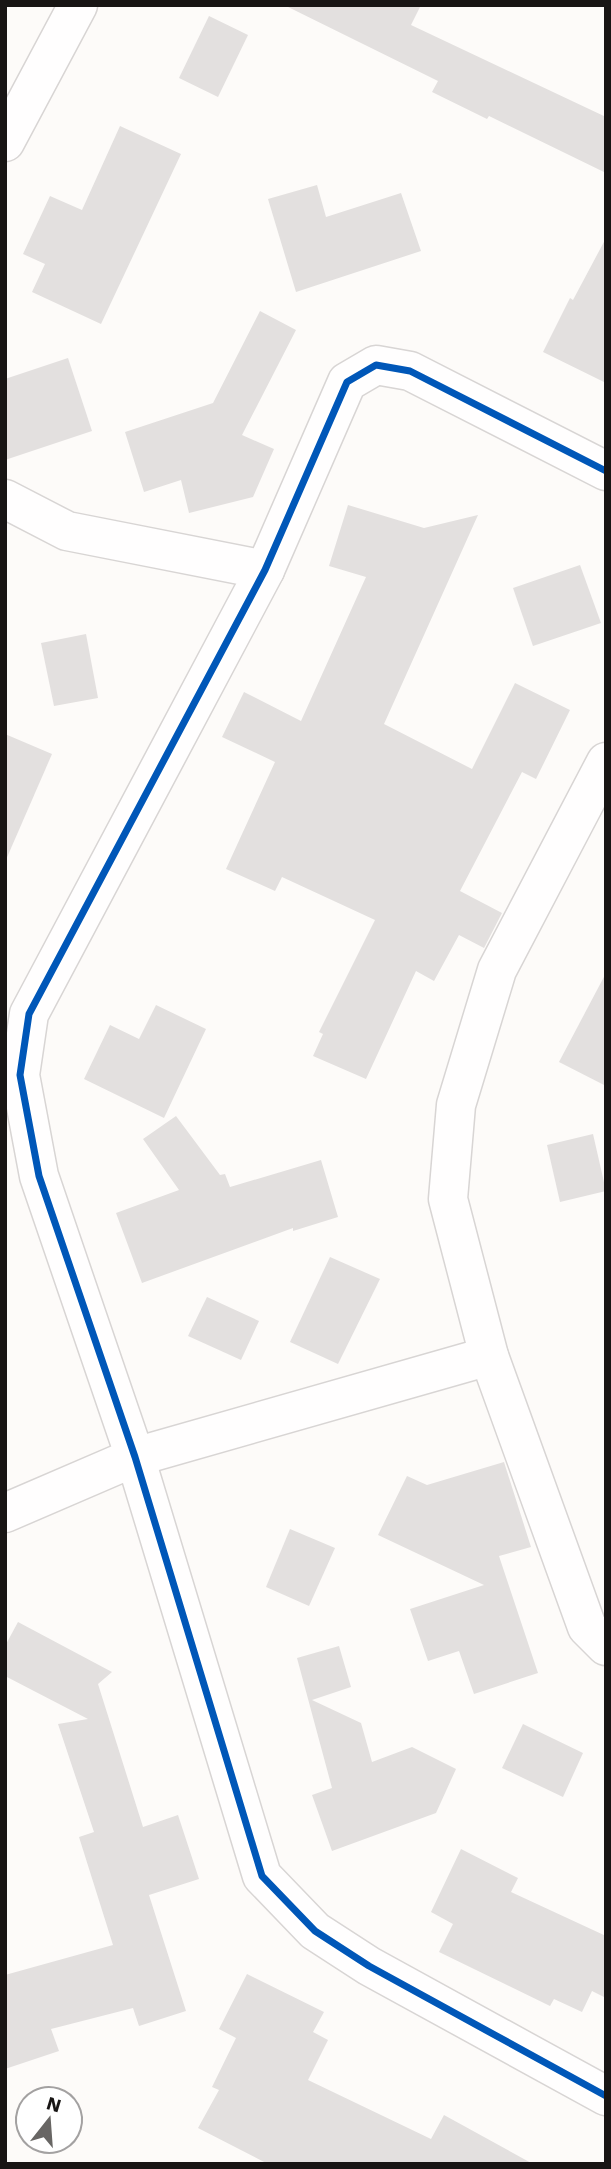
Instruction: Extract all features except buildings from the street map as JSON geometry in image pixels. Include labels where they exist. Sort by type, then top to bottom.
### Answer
[{"type":"street","points":[[5,142],[78,5]]},
{"type":"street","points":[[606,471],[411,371],[376,365],[347,382],[265,570],[29,1014],[20,1075],[39,1175],[135,1457],[262,1876],[315,1931],[606,2096]]},
{"type":"street","points":[[5,499],[66,531],[265,570]]},
{"type":"street","points":[[606,762],[497,970],[456,1105],[448,1199],[489,1356],[587,1627],[606,1646]]},
{"type":"street","points":[[5,1513],[135,1457],[489,1356]]},
{"type":"cycle path","points":[[606,471],[410,371],[376,365],[347,382],[265,570],[29,1014],[20,1075],[39,1176],[135,1457],[262,1876],[315,1931],[369,1966],[606,2096]]}]
